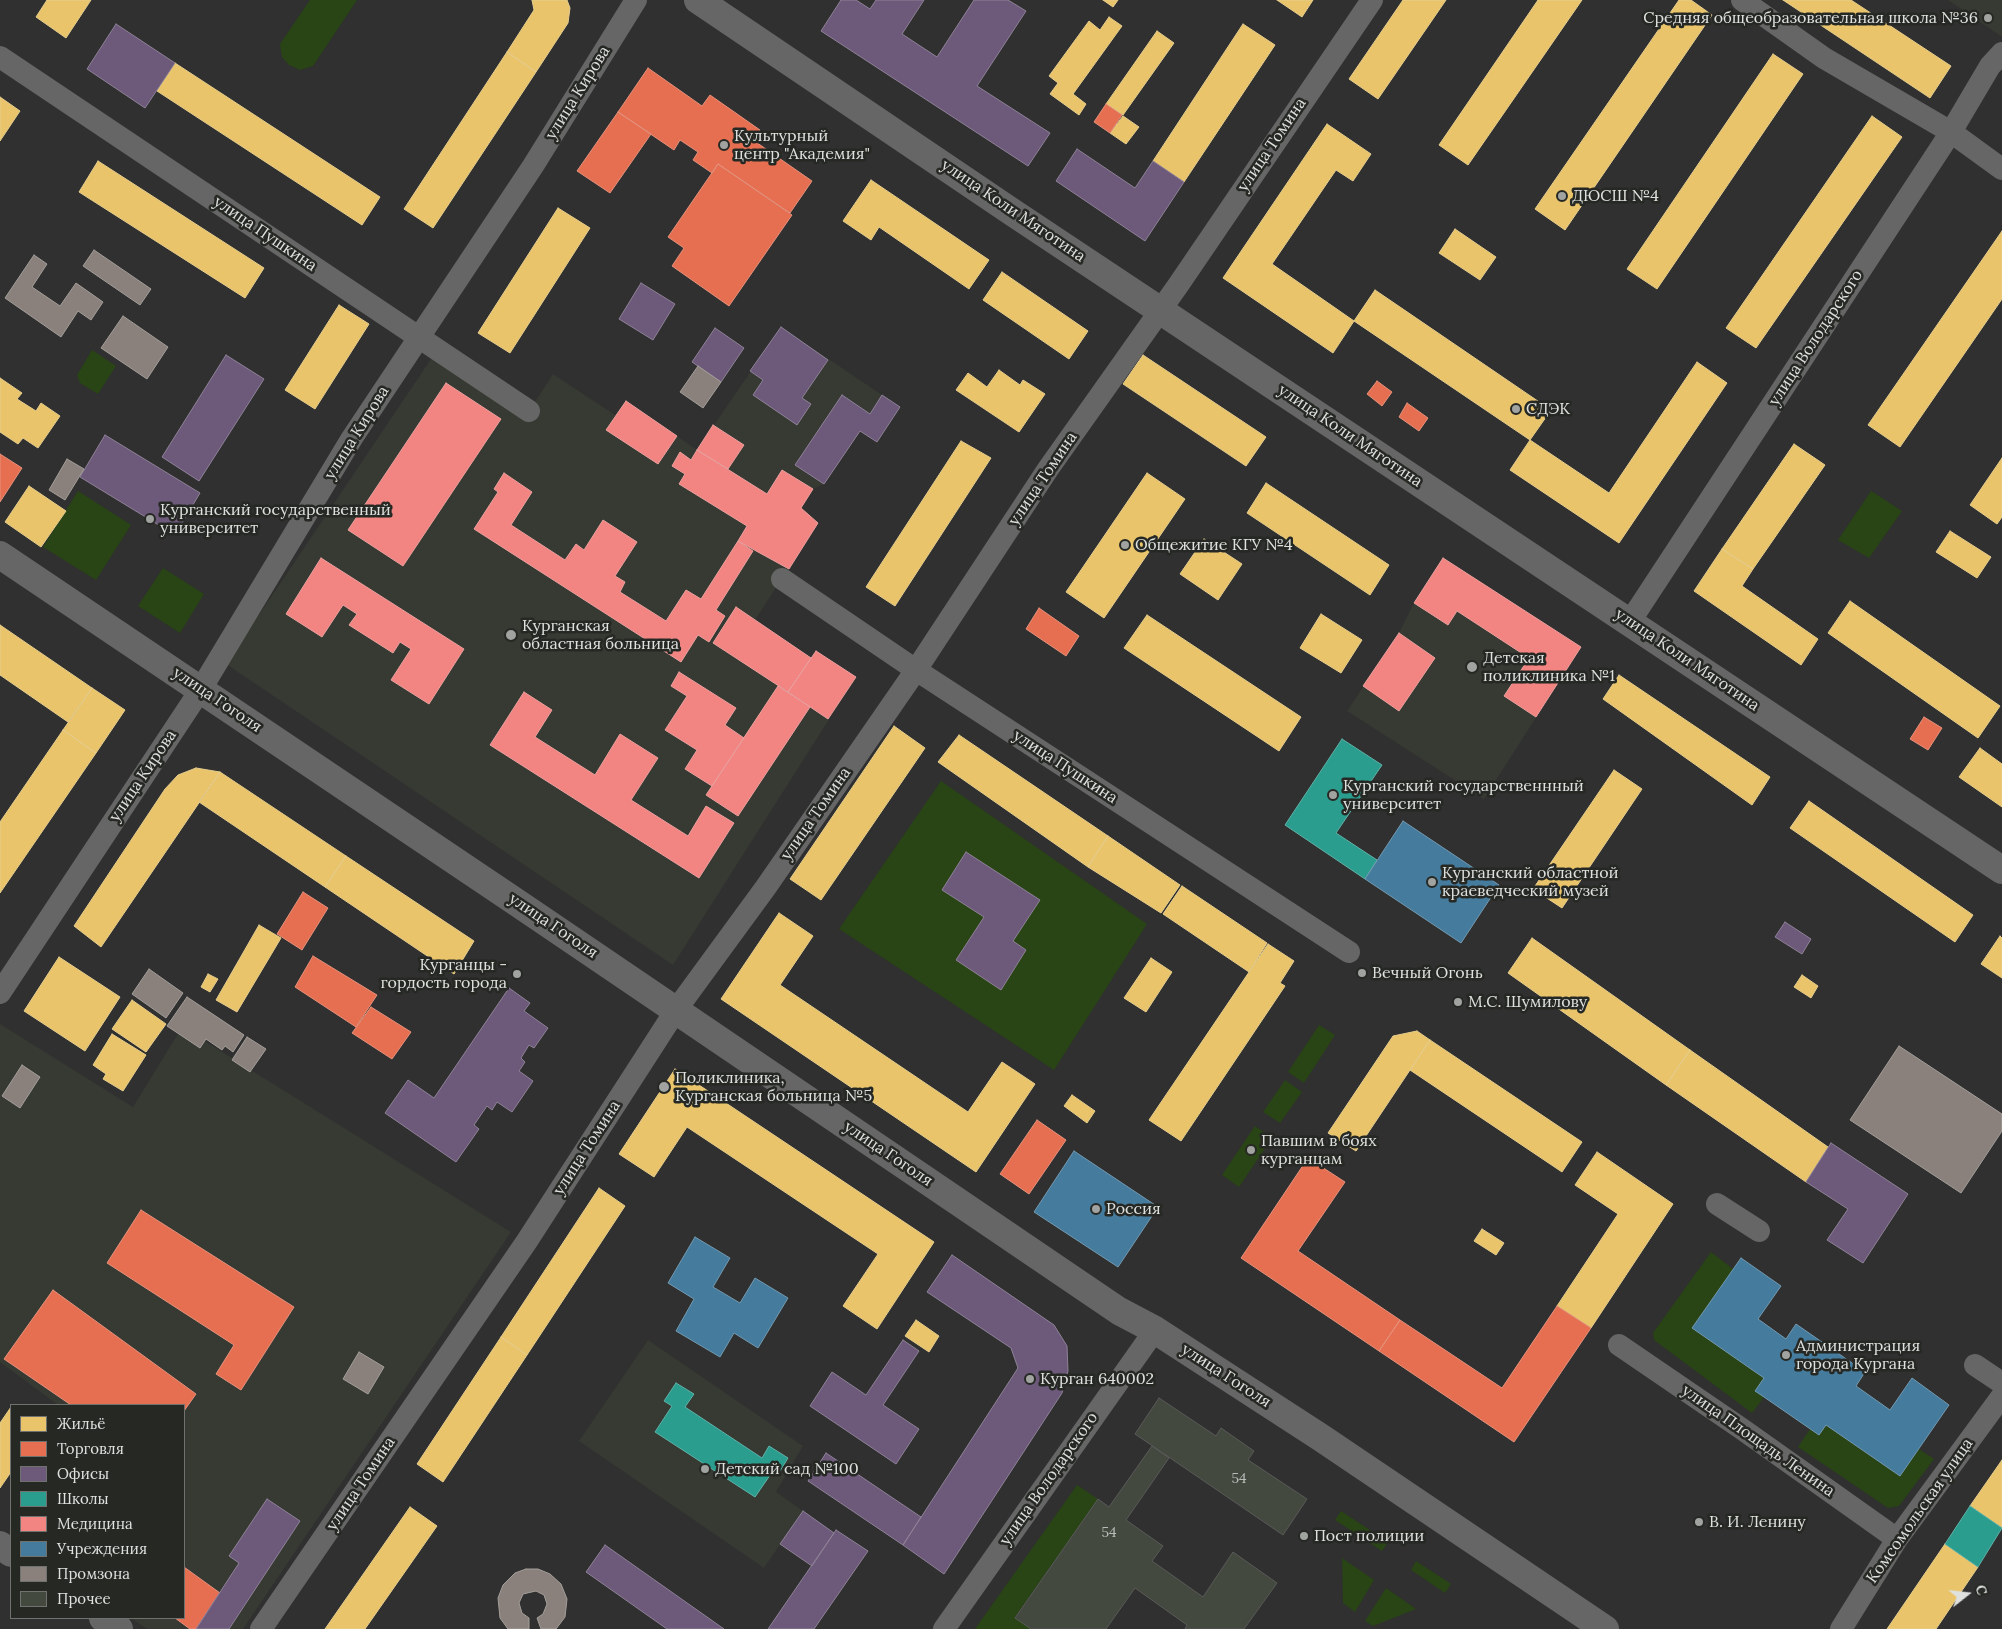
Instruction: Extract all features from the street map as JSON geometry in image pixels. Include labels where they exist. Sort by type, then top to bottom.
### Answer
[{"type":"main road","name":"улица Коли Мяготина","points":[[698,0],[1629,623],[2002,870]]},
{"type":"main road","name":"улица Гоголя","points":[[0,555],[1119,1311],[1155,1330],[1320,1437],[1605,1629]]},
{"type":"main road","points":[[104,1619],[119,1629]]},
{"type":"street","name":"улица Кирова","points":[[0,993],[201,689],[352,438],[533,166],[636,0]]},
{"type":"street","name":"улица Томина","points":[[261,1629],[527,1242],[676,1010],[766,887],[916,670],[1048,469],[1159,309],[1179,284],[1372,0]]},
{"type":"street","points":[[1742,0],[1824,58],[1951,132],[2002,168]]},
{"type":"street","name":"улица Володарского","points":[[1629,623],[1951,132],[1990,66],[2002,53]]},
{"type":"street","name":"улица Пушкина","points":[[0,57],[529,411]]},
{"type":"street","name":"улица Пушкина","points":[[782,580],[916,670],[1350,952]]},
{"type":"street","points":[[1717,1204],[1759,1231]]},
{"type":"street","name":"улица Володарского","points":[[944,1629],[1155,1330]]},
{"type":"street","name":"улица Площадь Ленина","points":[[1619,1345],[1780,1455],[1897,1539]]},
{"type":"street","points":[[1975,1365],[2002,1383]]},
{"type":"street","name":"Комсомольская улица","points":[[1841,1629],[1897,1539],[2002,1396]]},
{"type":"shaded area","name":"Средняя общеобразовательная школа №36","points":[[1948,0],[2002,0],[2002,37]]},
{"type":"shaded area","name":"Курганская областная больница","points":[[781,327],[900,407],[877,442],[860,431],[824,484],[813,489],[801,508],[818,523],[755,620],[811,658],[816,651],[856,677],[673,965],[226,664],[435,353],[529,411],[553,374],[615,415],[626,401],[697,450]]},
{"type":"shaded area","name":"Детская поликлиника №1","points":[[1443,558],[1581,647],[1484,799],[1347,711],[1399,633],[1414,603]]},
{"type":"shaded area","points":[[0,1024],[133,1107],[182,1027],[511,1232],[243,1629],[147,1629],[132,1619],[185,1619],[185,1404],[57,1404],[0,1362]]},
{"type":"shaded area","name":"Детский сад №100","points":[[648,1340],[803,1446],[776,1492],[803,1511],[764,1568],[579,1441]]},
{"type":"green space","points":[[310,0],[357,0],[313,66],[300,70],[289,65],[282,57],[280,44]]},
{"type":"green space","points":[[92,350],[116,366],[98,394],[80,383],[77,375]]},
{"type":"green space","points":[[78,491],[131,525],[96,580],[43,547]]},
{"type":"green space","points":[[1871,491],[1902,511],[1869,558],[1838,540]]},
{"type":"green space","points":[[163,568],[204,594],[180,633],[138,606]]},
{"type":"green space","points":[[941,781],[1147,924],[1054,1070],[839,929]]},
{"type":"green space","points":[[1319,1025],[1335,1035],[1304,1083],[1288,1072]]},
{"type":"green space","points":[[1285,1080],[1302,1092],[1280,1123],[1263,1112]]},
{"type":"green space","points":[[1255,1126],[1272,1138],[1239,1187],[1222,1175]]},
{"type":"green space","points":[[1711,1252],[1733,1269],[1693,1328],[1764,1378],[1755,1391],[1764,1397],[1752,1413],[1654,1340],[1653,1333]]},
{"type":"green space","points":[[1826,1425],[1900,1476],[1919,1449],[1934,1459],[1899,1506],[1888,1508],[1798,1447],[1810,1429],[1819,1435]]},
{"type":"green space","points":[[1077,1485],[1098,1499],[1015,1617],[1031,1629],[975,1629]]},
{"type":"green space","points":[[1341,1511],[1388,1542],[1382,1551],[1335,1520]]},
{"type":"green space","points":[[1342,1558],[1374,1580],[1355,1612],[1343,1603]]},
{"type":"green space","points":[[1416,1561],[1451,1584],[1445,1593],[1411,1570]]},
{"type":"green space","points":[[1386,1588],[1416,1609],[1373,1626],[1365,1621]]},
{"type":"building: Жильё","points":[[47,0],[91,0],[66,38],[36,17]]},
{"type":"building: Жильё","points":[[532,0],[567,0],[570,8],[568,23],[536,72],[507,52],[534,10]]},
{"type":"building: Жильё","points":[[1103,0],[1118,0],[1113,7]]},
{"type":"building: Жильё","points":[[1277,0],[1313,0],[1302,17]]},
{"type":"building: Жильё","points":[[1403,0],[1446,0],[1378,99],[1349,79]]},
{"type":"building: Жильё","points":[[1538,0],[1582,0],[1468,165],[1439,145]]},
{"type":"building: Жильё","points":[[1679,0],[1691,0],[1712,15],[1565,230],[1535,209]]},
{"type":"building: Жильё","points":[[1783,0],[1851,0],[1951,66],[1930,98]]},
{"type":"building: Жильё","points":[[1109,17],[1122,26],[1073,94],[1086,104],[1079,115],[1050,94],[1058,83],[1049,76],[1089,21],[1100,30]]},
{"type":"building: Жильё","points":[[1243,24],[1275,45],[1184,182],[1153,161]]},
{"type":"building: Жильё","points":[[1157,31],[1174,43],[1123,115],[1106,104]]},
{"type":"building: Жильё","points":[[507,52],[536,72],[433,228],[404,209]]},
{"type":"building: Жильё","points":[[1773,54],[1803,74],[1657,289],[1627,269]]},
{"type":"building: Жильё","points":[[175,63],[380,197],[362,225],[157,91]]},
{"type":"building: Жильё","points":[[0,97],[20,111],[0,141]]},
{"type":"building: Жильё","points":[[1123,116],[1139,127],[1126,144],[1110,133]]},
{"type":"building: Жильё","points":[[1872,116],[1902,137],[1756,348],[1726,328]]},
{"type":"building: Жильё","points":[[1327,124],[1371,154],[1353,181],[1336,170],[1272,264],[1354,321],[1333,353],[1223,278]]},
{"type":"building: Жильё","points":[[98,161],[264,268],[245,298],[79,192]]},
{"type":"building: Жильё","points":[[871,180],[989,260],[969,289],[879,227],[871,240],[843,221]]},
{"type":"building: Жильё","points":[[558,208],[590,228],[510,353],[478,333]]},
{"type":"building: Жильё","points":[[1455,229],[1496,257],[1480,280],[1439,253]]},
{"type":"building: Жильё","points":[[2002,231],[2002,299],[1900,447],[1868,425]]},
{"type":"building: Жильё","points":[[1002,272],[1088,331],[1069,359],[983,300]]},
{"type":"building: Жильё","points":[[1375,290],[1551,410],[1530,440],[1354,321]]},
{"type":"building: Жильё","points":[[339,305],[369,324],[315,409],[285,390]]},
{"type":"building: Жильё","points":[[1143,355],[1266,437],[1246,466],[1123,384]]},
{"type":"building: Жильё","points":[[1697,362],[1727,383],[1619,543],[1510,470],[1530,440],[1609,493]]},
{"type":"building: Жильё","points":[[999,370],[1020,385],[1023,380],[1045,394],[1019,432],[956,390],[968,373],[987,387]]},
{"type":"building: Жильё","points":[[0,378],[22,393],[17,399],[36,411],[41,403],[60,416],[38,448],[23,438],[18,444],[0,432]]},
{"type":"building: Жильё","points":[[961,441],[991,458],[895,606],[866,587]]},
{"type":"building: Жильё","points":[[1794,444],[1825,465],[1753,569],[1722,549]]},
{"type":"building: Жильё","points":[[2002,458],[2002,517],[1997,524],[1970,505]]},
{"type":"building: Жильё","name":"Общежитие КГУ №4","points":[[1147,473],[1185,499],[1104,618],[1066,592]]},
{"type":"building: Жильё","points":[[1266,483],[1389,565],[1370,595],[1247,513]]},
{"type":"building: Жильё","points":[[29,486],[66,511],[41,547],[5,522]]},
{"type":"building: Жильё","points":[[1950,531],[1991,557],[1977,578],[1936,552]]},
{"type":"building: Жильё","points":[[1204,539],[1242,564],[1218,600],[1180,574]]},
{"type":"building: Жильё","points":[[1722,549],[1753,569],[1742,586],[1818,639],[1801,665],[1694,591]]},
{"type":"building: Жильё","points":[[1850,601],[2000,706],[1978,738],[1828,633]]},
{"type":"building: Жильё","points":[[1321,614],[1362,640],[1341,673],[1300,648]]},
{"type":"building: Жильё","points":[[1147,615],[1301,717],[1279,751],[1124,648]]},
{"type":"building: Жильё","points":[[0,625],[92,688],[68,722],[0,675]]},
{"type":"building: Жильё","points":[[1619,675],[1770,777],[1752,805],[1603,699]]},
{"type":"building: Жильё","points":[[92,688],[125,710],[96,753],[63,730]]},
{"type":"building: Жильё","points":[[894,726],[925,748],[821,900],[790,879]]},
{"type":"building: Жильё","points":[[63,730],[96,753],[0,893],[0,822]]},
{"type":"building: Жильё","points":[[959,735],[1108,836],[1088,867],[938,762]]},
{"type":"building: Жильё","points":[[1980,748],[2002,764],[2002,807],[1959,777]]},
{"type":"building: Жильё","points":[[196,768],[220,772],[101,947],[74,926],[165,789],[178,775]]},
{"type":"building: Жильё","points":[[1614,770],[1642,789],[1562,908],[1533,889]]},
{"type":"building: Жильё","points":[[220,772],[346,856],[325,887],[199,802]]},
{"type":"building: Жильё","points":[[1809,801],[1973,915],[1955,942],[1790,828]]},
{"type":"building: Жильё","points":[[1108,836],[1180,885],[1161,913],[1088,867]]},
{"type":"building: Жильё","points":[[346,856],[474,941],[454,974],[325,887]]},
{"type":"building: Жильё","points":[[1182,886],[1267,943],[1249,972],[1163,914]]},
{"type":"building: Жильё","points":[[779,913],[813,936],[780,985],[968,1112],[1002,1062],[1035,1084],[976,1172],[721,999]]},
{"type":"building: Жильё","points":[[259,925],[281,938],[237,1012],[216,1000]]},
{"type":"building: Жильё","points":[[2000,936],[2002,938],[2002,978],[1981,964]]},
{"type":"building: Жильё","points":[[1532,938],[1690,1050],[1666,1085],[1508,973]]},
{"type":"building: Жильё","points":[[1268,944],[1294,961],[1280,983],[1285,986],[1181,1141],[1149,1120]]},
{"type":"building: Жильё","points":[[59,957],[120,997],[85,1051],[24,1011]]},
{"type":"building: Жильё","points":[[1151,958],[1172,972],[1146,1012],[1124,998]]},
{"type":"building: Жильё","points":[[208,974],[218,979],[210,992],[201,987]]},
{"type":"building: Жильё","points":[[1802,975],[1818,986],[1811,998],[1794,987]]},
{"type":"building: Жильё","points":[[132,1000],[166,1024],[146,1052],[112,1029]]},
{"type":"building: Жильё","points":[[1417,1031],[1430,1040],[1356,1151],[1328,1133],[1393,1036]]},
{"type":"building: Жильё","points":[[112,1034],[146,1055],[123,1091],[103,1079],[106,1074],[93,1065]]},
{"type":"building: Жильё","points":[[1430,1040],[1582,1142],[1562,1172],[1410,1070]]},
{"type":"building: Жильё","points":[[1690,1050],[1828,1147],[1806,1182],[1666,1085]]},
{"type":"building: Жильё","points":[[675,1069],[934,1242],[877,1329],[843,1306],[878,1254],[687,1127],[654,1177],[619,1154]]},
{"type":"building: Жильё","points":[[1072,1095],[1095,1111],[1087,1123],[1064,1106]]},
{"type":"building: Жильё","points":[[1597,1152],[1673,1204],[1591,1328],[1557,1306],[1618,1214],[1575,1185]]},
{"type":"building: Жильё","points":[[599,1188],[625,1206],[527,1355],[501,1337]]},
{"type":"building: Жильё","points":[[1482,1229],[1504,1243],[1496,1255],[1474,1241]]},
{"type":"building: Жильё","points":[[916,1320],[939,1336],[929,1352],[905,1336]]},
{"type":"building: Жильё","points":[[501,1337],[527,1355],[443,1482],[417,1464]]},
{"type":"building: Жильё","points":[[10,1408],[10,1473],[0,1488],[0,1423]]},
{"type":"building: Жильё","points":[[2002,1460],[2002,1528],[1970,1506]]},
{"type":"building: Жильё","points":[[410,1507],[437,1526],[365,1629],[325,1629]]},
{"type":"building: Жильё","points":[[1945,1544],[1978,1567],[1936,1629],[1887,1629]]},
{"type":"building: Торговля","name":"Культурный центр \"Академия\"","points":[[648,68],[702,106],[710,95],[760,130],[753,140],[812,181],[790,213],[718,164],[712,173],[693,160],[698,152],[680,140],[674,150],[618,112]]},
{"type":"building: Торговля","points":[[1106,104],[1122,115],[1110,133],[1094,122]]},
{"type":"building: Торговля","points":[[618,112],[651,134],[610,193],[577,171]]},
{"type":"building: Торговля","points":[[718,164],[792,215],[729,306],[672,266],[684,248],[668,237]]},
{"type":"building: Торговля","points":[[1377,381],[1392,392],[1382,406],[1367,394]]},
{"type":"building: Торговля","points":[[1407,403],[1428,418],[1419,431],[1399,417]]},
{"type":"building: Торговля","points":[[0,454],[22,468],[0,502]]},
{"type":"building: Торговля","points":[[1039,608],[1079,636],[1066,656],[1026,629]]},
{"type":"building: Торговля","points":[[1924,717],[1942,728],[1928,750],[1910,739]]},
{"type":"building: Торговля","points":[[303,892],[328,908],[302,950],[277,934]]},
{"type":"building: Торговля","points":[[313,956],[377,995],[356,1027],[295,987]]},
{"type":"building: Торговля","points":[[371,1007],[411,1032],[392,1059],[352,1033]]},
{"type":"building: Торговля","points":[[1037,1120],[1066,1140],[1029,1194],[1000,1174]]},
{"type":"building: Торговля","points":[[1308,1158],[1345,1182],[1298,1251],[1400,1320],[1379,1351],[1241,1258]]},
{"type":"building: Торговля","points":[[141,1210],[294,1307],[241,1390],[216,1374],[234,1345],[107,1263]]},
{"type":"building: Торговля","points":[[53,1290],[196,1394],[185,1410],[185,1404],[70,1404],[4,1359]]},
{"type":"building: Торговля","points":[[1557,1306],[1591,1328],[1514,1442],[1379,1351],[1400,1320],[1502,1388]]},
{"type":"building: Торговля","points":[[185,1568],[220,1593],[196,1629],[190,1629],[176,1619],[185,1619]]},
{"type":"building: Офисы","points":[[841,0],[856,0],[870,9],[876,0],[924,0],[902,34],[937,57],[974,0],[1008,0],[1026,11],[977,86],[1050,133],[1028,166],[821,31]]},
{"type":"building: Офисы","points":[[116,24],[175,63],[145,108],[87,69]]},
{"type":"building: Офисы","points":[[1077,149],[1135,188],[1153,161],[1184,182],[1145,241],[1056,181]]},
{"type":"building: Офисы","points":[[641,283],[675,304],[653,340],[619,319]]},
{"type":"building: Офисы","points":[[781,327],[828,360],[802,398],[811,404],[797,425],[753,395],[763,380],[750,371]]},
{"type":"building: Офисы","points":[[715,328],[744,348],[721,382],[692,362]]},
{"type":"building: Офисы","points":[[226,355],[264,379],[199,481],[162,457]]},
{"type":"building: Офисы","points":[[842,395],[870,414],[882,395],[900,407],[877,442],[860,431],[824,484],[795,465]]},
{"type":"building: Офисы","points":[[105,435],[200,493],[175,535],[80,477]]},
{"type":"building: Офисы","points":[[966,852],[1040,900],[1013,941],[1026,950],[1001,990],[956,960],[984,917],[942,890]]},
{"type":"building: Офисы","points":[[1785,922],[1811,939],[1802,954],[1775,937]]},
{"type":"building: Офисы","points":[[509,988],[530,1003],[524,1011],[548,1028],[534,1048],[529,1045],[521,1058],[525,1062],[519,1071],[533,1081],[512,1112],[497,1102],[492,1110],[487,1106],[474,1125],[479,1129],[456,1162],[385,1113],[408,1080],[434,1098]]},
{"type":"building: Офисы","points":[[1831,1143],[1908,1194],[1863,1263],[1827,1240],[1848,1209],[1806,1182]]},
{"type":"building: Офисы","points":[[952,1255],[1054,1325],[1067,1346],[1068,1371],[1062,1393],[944,1574],[903,1545],[1018,1368],[1011,1348],[927,1292]]},
{"type":"building: Офисы","points":[[903,1340],[919,1351],[883,1405],[919,1429],[896,1464],[810,1406],[832,1372],[866,1395]]},
{"type":"building: Офисы","points":[[826,1453],[921,1517],[903,1545],[808,1481]]},
{"type":"building: Офисы","points":[[267,1499],[300,1521],[229,1629],[196,1629],[239,1563],[229,1556]]},
{"type":"building: Офисы","points":[[803,1511],[834,1533],[812,1566],[780,1544]]},
{"type":"building: Офисы","points":[[836,1530],[868,1551],[814,1629],[768,1629]]},
{"type":"building: Офисы","points":[[605,1545],[724,1629],[667,1629],[586,1572]]},
{"type":"building: Школы","name":"Курганский государственнный университет","points":[[1342,739],[1382,765],[1336,833],[1377,860],[1365,879],[1285,825]]},
{"type":"building: Школы","points":[[676,1383],[694,1394],[685,1407],[762,1458],[769,1446],[788,1458],[780,1471],[775,1468],[755,1497],[655,1432],[672,1406],[664,1401]]},
{"type":"building: Школы","points":[[1970,1506],[2002,1528],[1978,1567],[1945,1544]]},
{"type":"building: Медицина","points":[[446,383],[501,419],[403,566],[348,530]]},
{"type":"building: Медицина","points":[[626,401],[677,436],[658,464],[606,430]]},
{"type":"building: Медицина","points":[[713,425],[744,445],[728,469],[697,450]]},
{"type":"building: Медицина","points":[[697,450],[767,494],[782,470],[813,489],[801,508],[818,523],[789,569],[738,541],[747,526],[679,484],[685,474],[672,466],[680,452],[691,460]]},
{"type":"building: Медицина","points":[[504,473],[532,492],[511,525],[565,560],[576,544],[584,550],[603,520],[637,542],[615,576],[625,582],[620,592],[666,621],[686,590],[701,599],[738,541],[753,551],[716,610],[725,616],[709,642],[698,635],[681,662],[474,529],[498,492],[494,489]]},
{"type":"building: Медицина","points":[[321,558],[464,649],[429,704],[391,680],[411,649],[400,642],[393,653],[349,625],[357,614],[343,605],[322,637],[286,614]]},
{"type":"building: Медицина","points":[[1443,558],[1581,647],[1536,717],[1504,696],[1529,658],[1457,611],[1448,625],[1414,603]]},
{"type":"building: Медицина","points":[[736,607],[811,658],[788,692],[713,643]]},
{"type":"building: Медицина","points":[[1399,633],[1435,658],[1399,711],[1363,686]]},
{"type":"building: Медицина","points":[[816,651],[856,677],[828,719],[788,692]]},
{"type":"building: Медицина","points":[[679,672],[736,708],[725,725],[744,738],[712,786],[685,769],[697,750],[665,730],[687,696],[671,686]]},
{"type":"building: Медицина","points":[[778,686],[810,707],[738,816],[706,795]]},
{"type":"building: Медицина","points":[[524,692],[552,710],[535,737],[595,775],[620,734],[658,758],[631,800],[688,836],[706,806],[734,823],[699,878],[490,745]]},
{"type":"building: Учреждения","name":"Курганский областной краеведческий музей","points":[[1403,821],[1499,885],[1461,943],[1365,879]]},
{"type":"building: Учреждения","name":"Россия","points":[[1074,1151],[1158,1207],[1118,1267],[1034,1212]]},
{"type":"building: Учреждения","points":[[695,1237],[730,1258],[713,1287],[740,1303],[755,1278],[788,1298],[758,1348],[734,1333],[720,1357],[676,1331],[694,1299],[668,1283]]},
{"type":"building: Учреждения","name":"Администрация города Кургана","points":[[1741,1258],[1781,1286],[1758,1319],[1786,1339],[1796,1324],[1865,1372],[1856,1386],[1890,1410],[1912,1378],[1949,1405],[1900,1476],[1826,1425],[1819,1435],[1755,1391],[1764,1378],[1692,1328]]},
{"type":"building: Промзона","points":[[94,250],[151,289],[140,305],[83,266]]},
{"type":"building: Промзона","points":[[34,255],[47,264],[32,287],[60,306],[76,283],[103,302],[91,320],[78,311],[61,337],[5,298]]},
{"type":"building: Промзона","points":[[123,316],[168,347],[147,379],[101,348]]},
{"type":"building: Промзона","points":[[698,366],[721,382],[703,408],[680,392]]},
{"type":"building: Промзона","points":[[67,459],[84,469],[65,500],[49,490]]},
{"type":"building: Промзона","points":[[149,969],[183,993],[166,1018],[132,994]]},
{"type":"building: Промзона","points":[[187,997],[244,1035],[233,1052],[225,1046],[222,1050],[206,1039],[200,1048],[167,1026]]},
{"type":"building: Промзона","points":[[247,1037],[266,1049],[250,1072],[232,1060]]},
{"type":"building: Промзона","points":[[1899,1046],[2002,1114],[2002,1131],[1961,1193],[1850,1120]]},
{"type":"building: Промзона","points":[[22,1065],[40,1077],[20,1108],[2,1096]]},
{"type":"building: Промзона","points":[[359,1352],[384,1367],[368,1394],[343,1379]]},
{"type":"building: Промзона","points":[[526,1569],[538,1569],[550,1574],[561,1584],[567,1599],[565,1617],[556,1629],[541,1629],[537,1618],[543,1614],[547,1604],[544,1595],[536,1591],[523,1594],[519,1603],[522,1613],[529,1618],[529,1629],[508,1629],[500,1618],[498,1598],[503,1585],[515,1573]]},
{"type":"building: Прочее","points":[[1159,1398],[1216,1436],[1221,1428],[1254,1451],[1248,1460],[1307,1499],[1283,1535],[1135,1434]]},
{"type":"building: Прочее","points":[[1152,1446],[1169,1458],[1126,1520],[1163,1546],[1152,1561],[1203,1597],[1233,1552],[1277,1583],[1244,1629],[1185,1629],[1187,1625],[1135,1588],[1106,1629],[1031,1629],[1015,1618],[1098,1499],[1109,1507]]},
{"type":"place","name":"Средняя общеобразовательная школа №36","points":[[1988,18]]},
{"type":"place","name":"Культурный центр \"Академия\"","points":[[724,145]]},
{"type":"place","name":"ДЮСШ №4","points":[[1562,196]]},
{"type":"place","name":"СДЭК","points":[[1516,409]]},
{"type":"place","name":"Курганский государственный университет","points":[[150,519]]},
{"type":"place","name":"Общежитие КГУ №4","points":[[1125,545]]},
{"type":"place","name":"Курганская областная больница","points":[[511,635]]},
{"type":"place","name":"Детская поликлиника №1","points":[[1472,667]]},
{"type":"place","name":"Курганский государственнный университет","points":[[1333,795]]},
{"type":"place","name":"Курганский областной краеведческий музей","points":[[1432,882]]},
{"type":"place","name":"Вечный Огонь","points":[[1362,973]]},
{"type":"place","name":"Курганцы - гордость города","points":[[517,974]]},
{"type":"place","name":"М.С. Шумилову","points":[[1458,1002]]},
{"type":"place","name":"Поликлиника, Курганская больница №5","points":[[664,1087]]},
{"type":"place","name":"Павшим в боях курганцам","points":[[1251,1150]]},
{"type":"place","name":"Россия","points":[[1096,1209]]},
{"type":"place","name":"Администрация города Кургана","points":[[1786,1355]]},
{"type":"place","name":"Курган 640002","points":[[1030,1379]]},
{"type":"place","name":"Детский сад №100","points":[[705,1469]]},
{"type":"place","name":"В. И. Ленину","points":[[1699,1522]]},
{"type":"place","name":"Пост полиции","points":[[1304,1536]]}]
